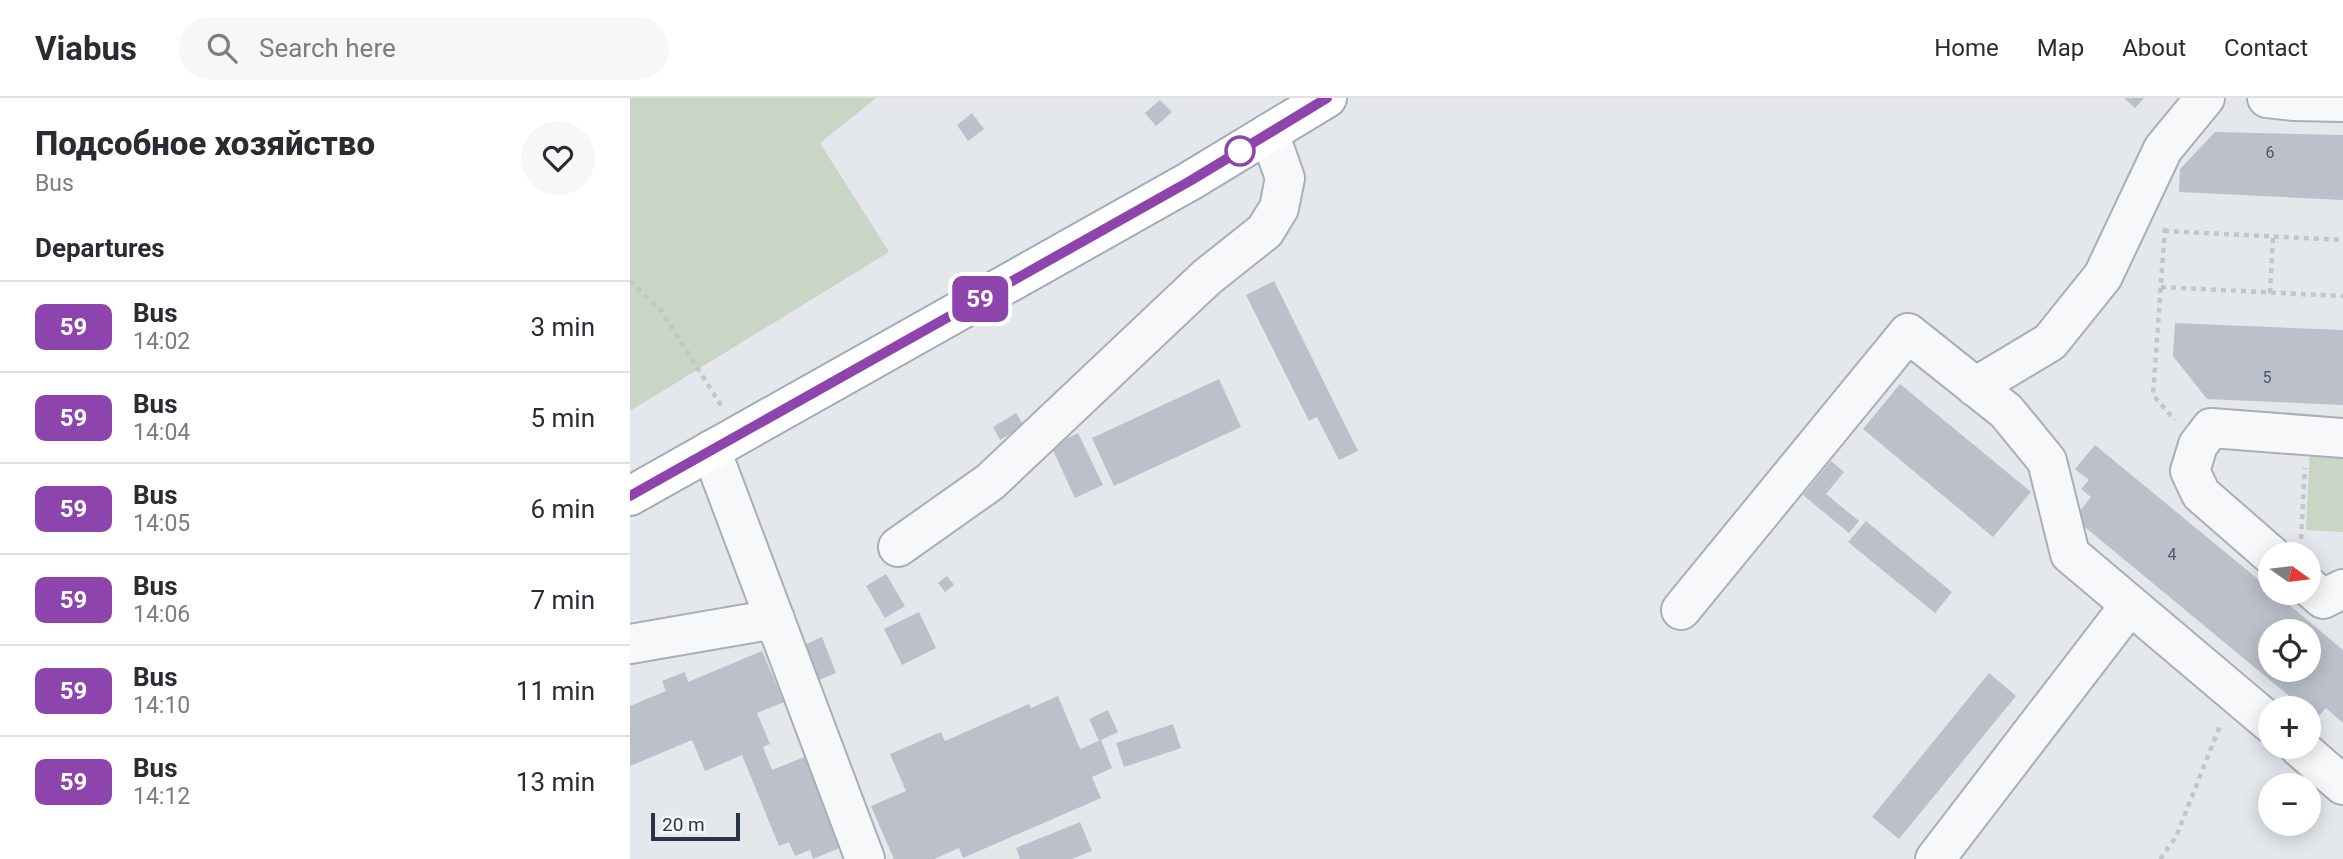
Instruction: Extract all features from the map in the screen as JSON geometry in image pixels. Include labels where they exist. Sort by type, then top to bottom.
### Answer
[{"type":"main road","points":[[630,496],[1190,181],[1327,98]]},
{"type":"lane","points":[[1975,387],[2050,342],[2094,287],[2102,276],[2163,149],[2205,98]]},
{"type":"lane","points":[[2267,98],[2343,102]]},
{"type":"lane","points":[[898,547],[990,482],[1207,277],[1265,231],[1279,208],[1285,178],[1269,133]]},
{"type":"lane","points":[[1681,610],[1908,333],[2006,411],[2047,461],[2070,554],[2258,713]]},
{"type":"lane","points":[[2276,542],[2200,494],[2190,471],[2198,445],[2211,428],[2325,437]]},
{"type":"lane","points":[[726,442],[775,619],[865,859]]},
{"type":"lane","points":[[2321,597],[2323,599],[2343,589]]},
{"type":"lane","points":[[1935,859],[2130,605]]},
{"type":"lane","points":[[630,644],[775,619]]},
{"type":"lane","points":[[2313,759],[2343,785]]},
{"type":"path","points":[[2165,218],[2153,395],[2198,445]]},
{"type":"path","points":[[2164,231],[2343,240]]},
{"type":"path","points":[[2270,293],[2273,237]]},
{"type":"path","points":[[630,281],[662,312],[726,442]]},
{"type":"path","points":[[2161,287],[2343,296]]},
{"type":"path","points":[[2288,542],[2325,437]]},
{"type":"path","points":[[2160,859],[2176,837],[2234,692]]},
{"type":"green space","points":[[630,98],[876,98],[820,143],[889,252],[630,411]]},
{"type":"green space","points":[[2310,448],[2343,450],[2343,532],[2306,530]]},
{"type":"building","points":[[2124,98],[2144,98],[2135,108]]},
{"type":"building","points":[[1160,100],[1172,112],[1156,126],[1145,113]]},
{"type":"building","points":[[972,113],[984,129],[968,141],[957,125]]},
{"type":"building","points":[[2215,132],[2343,135],[2343,200],[2179,192],[2180,169]]},
{"type":"building","points":[[1274,281],[1358,451],[1339,460],[1317,417],[1309,421],[1246,295]]},
{"type":"building","points":[[2175,323],[2343,330],[2343,405],[2207,399],[2173,356]]},
{"type":"building","points":[[1219,379],[1241,427],[1114,486],[1092,438]]},
{"type":"building","points":[[1900,384],[2031,492],[1993,537],[1863,429]]},
{"type":"building","points":[[1016,413],[1024,426],[1000,440],[993,427]]},
{"type":"building","points":[[1078,433],[1103,485],[1075,498],[1051,446]]},
{"type":"building","points":[[2095,445],[2258,579],[2258,606],[2291,606],[2306,619],[2258,619],[2258,670],[2074,518],[2091,497],[2081,489],[2089,480],[2075,469]]},
{"type":"building","points":[[1831,461],[1844,472],[1826,494],[1859,521],[1849,533],[1803,495]]},
{"type":"building","points":[[1866,521],[1952,592],[1935,613],[1848,542]]},
{"type":"building","points":[[886,574],[905,606],[885,618],[866,586]]},
{"type":"building","points":[[947,576],[954,585],[945,592],[938,583]]},
{"type":"building","points":[[919,612],[936,648],[902,665],[884,629]]},
{"type":"building","points":[[2321,632],[2343,650],[2343,723],[2326,708],[2321,714],[2321,696],[2289,696],[2272,682],[2321,682]]},
{"type":"building","points":[[822,637],[836,673],[814,682],[799,647]]},
{"type":"building","points":[[762,651],[784,702],[757,713],[770,744],[763,747],[772,770],[812,754],[849,844],[813,859],[810,850],[795,856],[789,842],[779,846],[742,755],[705,771],[692,740],[630,766],[630,706],[666,691],[662,681],[685,672],[688,682]]},
{"type":"building","points":[[1989,673],[2016,696],[1899,839],[1872,817]]},
{"type":"building","points":[[1058,696],[1080,749],[1101,740],[1112,768],[1092,777],[1101,798],[963,858],[959,848],[934,859],[894,859],[871,806],[906,791],[890,754],[941,732],[945,741],[1029,704],[1031,708]]},
{"type":"building","points":[[1108,710],[1118,732],[1099,741],[1089,719]]},
{"type":"building","points":[[1173,724],[1181,748],[1124,767],[1116,743]]},
{"type":"building","points":[[1080,822],[1092,851],[1072,859],[1020,859],[1016,848]]},
{"type":"bus line","name":"59","points":[[630,496],[1190,181],[1327,98]]}]
